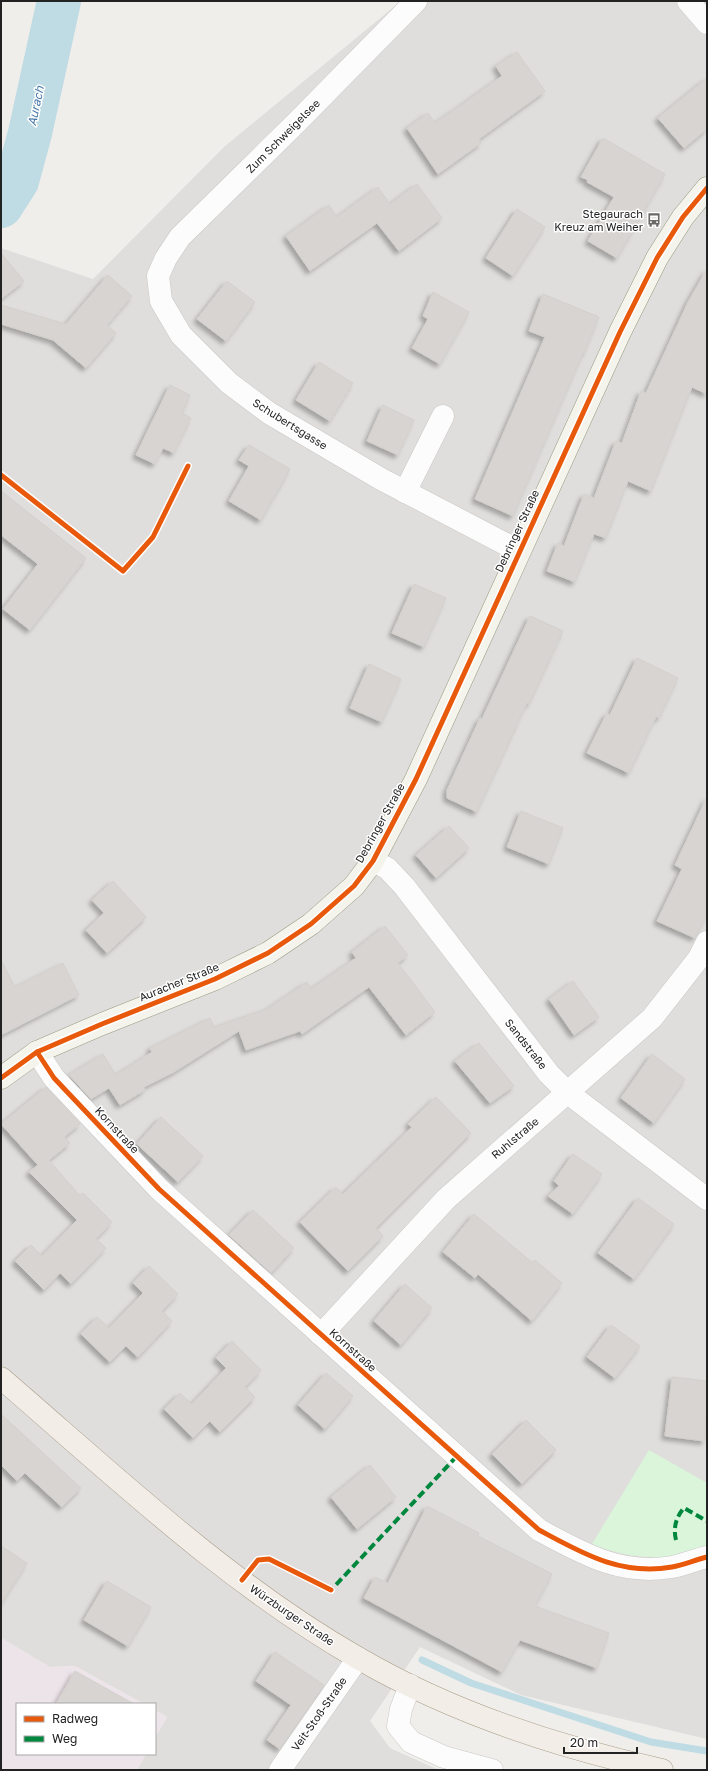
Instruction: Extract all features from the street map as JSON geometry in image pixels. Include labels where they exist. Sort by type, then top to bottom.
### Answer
[{"type":"main road","name":"Würzburger Straße","points":[[1,1378],[196,1546],[300,1622],[358,1658],[410,1685],[479,1716],[565,1745],[662,1770]]},
{"type":"street","name":"Zum Schweigelsee","points":[[158,276],[166,258],[180,237],[298,122],[416,1]]},
{"type":"street","points":[[688,1],[707,23]]},
{"type":"street","name":"Debringer Straße","points":[[354,886],[373,861],[416,778],[620,332],[657,258],[683,217],[707,188]]},
{"type":"street","name":"Schubertsgasse","points":[[158,276],[161,301],[182,335],[229,383],[269,413],[405,492],[519,551]]},
{"type":"street","points":[[405,492],[443,416]]},
{"type":"street","name":"Sandstraße","points":[[373,861],[387,868],[404,886],[549,1074],[568,1093],[707,1199]]},
{"type":"street","name":"Auracher Straße","points":[[1,1078],[37,1052],[102,1024],[215,979],[268,953],[311,924],[354,886]]},
{"type":"street","name":"Ruhlstraße","points":[[321,1335],[446,1199],[652,1018],[699,958],[707,942]]},
{"type":"street","name":"Kornstraße","points":[[37,1052],[54,1078],[159,1189],[539,1530],[600,1561],[636,1569],[671,1567],[707,1557]]},
{"type":"street","name":"Veit-Stoß-Straße","points":[[280,1770],[358,1658]]},
{"type":"street","points":[[410,1685],[401,1709],[398,1726],[411,1742],[442,1763],[492,1770]]},
{"type":"shaded area","points":[[401,1],[707,1],[707,1739],[521,1695],[420,1647],[370,1721],[390,1748],[439,1770],[137,1770],[145,1755],[156,1755],[156,1736],[167,1717],[156,1711],[156,1703],[142,1703],[75,1666],[50,1667],[1,1638],[1,248],[93,279],[224,147]]},
{"type":"shaded area","points":[[1,1638],[50,1667],[75,1666],[142,1703],[16,1703],[16,1755],[145,1755],[137,1770],[1,1770]]},
{"type":"shaded area","points":[[156,1711],[167,1717],[156,1736]]},
{"type":"green space","points":[[649,1450],[707,1483],[707,1547],[679,1555],[650,1557],[620,1553],[592,1544]]},
{"type":"building","points":[[517,52],[545,91],[479,139],[481,143],[438,174],[407,128],[428,113],[435,123],[457,108],[502,76],[496,66]]},
{"type":"building","points":[[707,78],[707,129],[684,148],[658,118]]},
{"type":"building","points":[[603,138],[665,174],[617,258],[588,241],[614,197],[581,177]]},
{"type":"building","points":[[417,184],[442,218],[399,251],[377,223],[310,271],[286,236],[329,205],[337,217],[378,187],[390,204]]},
{"type":"building","points":[[517,209],[545,227],[513,276],[486,258]]},
{"type":"building","points":[[1,253],[24,281],[1,299]]},
{"type":"building","points":[[707,269],[707,394],[692,387],[651,491],[628,481],[606,538],[594,534],[575,582],[547,571],[558,543],[564,546],[584,494],[594,498],[616,441],[622,443],[641,391],[646,393],[688,302]]},
{"type":"building","points":[[108,275],[132,296],[107,325],[116,333],[86,368],[53,340],[1,324],[1,305],[66,324]]},
{"type":"building","points":[[227,281],[255,302],[226,341],[197,319]]},
{"type":"building","points":[[433,292],[469,312],[440,364],[412,348],[428,319],[423,316]]},
{"type":"building","points":[[543,294],[599,317],[513,516],[475,499],[545,337],[529,331]]},
{"type":"building","points":[[319,362],[353,383],[330,421],[296,400]]},
{"type":"building","points":[[170,385],[190,395],[182,413],[191,418],[174,453],[163,448],[155,464],[136,455]]},
{"type":"building","points":[[383,405],[414,420],[398,455],[367,441]]},
{"type":"building","points":[[249,445],[290,469],[261,520],[229,501],[249,466],[239,460]]},
{"type":"building","points":[[1,491],[86,558],[30,630],[3,609],[38,564],[1,535]]},
{"type":"building","points":[[414,584],[446,598],[424,647],[392,633]]},
{"type":"building","points":[[530,616],[563,631],[529,704],[527,703],[477,812],[447,798],[447,790],[480,718],[482,719]]},
{"type":"building","points":[[637,658],[678,678],[659,718],[656,717],[629,773],[587,753],[607,713],[610,715]]},
{"type":"building","points":[[369,664],[401,679],[382,722],[350,708]]},
{"type":"building","points":[[707,797],[707,914],[695,938],[657,921],[682,869],[675,865]]},
{"type":"building","points":[[521,811],[563,828],[549,864],[507,847]]},
{"type":"building","points":[[449,826],[469,848],[436,878],[416,855]]},
{"type":"building","points":[[113,881],[146,917],[107,953],[86,930],[104,913],[92,900]]},
{"type":"building","points":[[385,926],[408,955],[398,963],[435,1012],[406,1035],[369,987],[302,1034],[300,1031],[246,1050],[239,1031],[174,1072],[144,1087],[145,1090],[120,1105],[109,1088],[91,1099],[69,1075],[103,1054],[116,1075],[152,1052],[150,1048],[210,1018],[214,1027],[269,1008],[307,982],[311,989],[356,958],[352,952]]},
{"type":"building","points":[[1,960],[15,987],[63,963],[79,995],[1,1035]]},
{"type":"building","points":[[573,981],[599,1017],[574,1035],[549,999]]},
{"type":"building","points":[[479,1043],[514,1086],[490,1103],[455,1061]]},
{"type":"building","points":[[652,1054],[685,1079],[654,1123],[621,1098]]},
{"type":"building","points":[[46,1087],[80,1124],[64,1137],[70,1143],[49,1160],[80,1196],[83,1193],[112,1222],[96,1239],[106,1248],[71,1284],[60,1273],[44,1290],[15,1261],[31,1245],[42,1256],[77,1220],[29,1172],[38,1165],[1,1124]]},
{"type":"building","points":[[436,1097],[471,1133],[376,1228],[383,1236],[348,1271],[300,1222],[336,1187],[343,1194],[412,1127],[408,1124]]},
{"type":"building","points":[[161,1117],[203,1156],[178,1182],[137,1144]]},
{"type":"building","points":[[573,1154],[602,1174],[573,1214],[548,1196],[559,1186],[554,1181]]},
{"type":"building","points":[[638,1198],[674,1224],[634,1279],[598,1253]]},
{"type":"building","points":[[253,1210],[294,1248],[271,1273],[229,1235]]},
{"type":"building","points":[[474,1214],[533,1263],[535,1260],[562,1283],[532,1321],[478,1274],[475,1278],[443,1252]]},
{"type":"building","points":[[149,1266],[178,1294],[162,1311],[172,1321],[138,1357],[126,1346],[110,1362],[81,1334],[97,1317],[109,1328],[143,1293],[133,1283]]},
{"type":"building","points":[[405,1284],[432,1308],[401,1345],[374,1321]]},
{"type":"building","points":[[611,1325],[640,1346],[615,1378],[587,1357]]},
{"type":"building","points":[[232,1341],[261,1370],[245,1387],[255,1397],[220,1432],[210,1421],[193,1438],[164,1409],[180,1393],[192,1404],[226,1368],[216,1358]]},
{"type":"building","points":[[326,1373],[353,1396],[325,1429],[298,1405]]},
{"type":"building","points":[[672,1377],[707,1381],[705,1441],[665,1436]]},
{"type":"building","points":[[1,1414],[81,1488],[62,1507],[25,1473],[17,1481],[1,1465]]},
{"type":"building","points":[[526,1420],[556,1450],[522,1484],[492,1454]]},
{"type":"building","points":[[370,1465],[396,1497],[357,1529],[331,1497]]},
{"type":"building","points":[[427,1506],[479,1533],[478,1536],[552,1574],[535,1606],[609,1633],[597,1668],[520,1640],[502,1672],[364,1598],[375,1577],[388,1583]]},
{"type":"building","points":[[1,1546],[27,1563],[1,1604]]},
{"type":"building","points":[[107,1581],[151,1607],[128,1646],[84,1620]]},
{"type":"building","points":[[275,1652],[324,1685],[280,1749],[267,1740],[291,1705],[256,1681]]},
{"type":"building","points":[[75,1671],[132,1703],[57,1703]]},
{"type":"waterway","name":"Aurach","points":[[1,206],[17,181],[30,133],[59,1]]},
{"type":"waterway","points":[[422,1660],[471,1683],[651,1742],[707,1751]]},
{"type":"marked path","points":[[327,1588],[331,1590],[457,1456]]},
{"type":"marked path","points":[[676,1540],[676,1523],[684,1508],[707,1521]]},
{"type":"cycle path","points":[[1,1078],[37,1052],[102,1024],[215,979],[268,953],[311,924],[354,886],[373,861],[416,779],[620,332],[657,258],[683,217],[707,188]]},
{"type":"cycle path","points":[[1,475],[123,571],[153,537],[188,466]]},
{"type":"cycle path","points":[[37,1052],[54,1078],[159,1189],[539,1530],[586,1554],[618,1565],[635,1568],[653,1569],[672,1567],[707,1557]]},
{"type":"cycle path","points":[[242,1580],[258,1560],[269,1559],[331,1590]]},
{"type":"place","name":"Stegaurach Kreuz am Weiher","points":[[654,220]]}]
